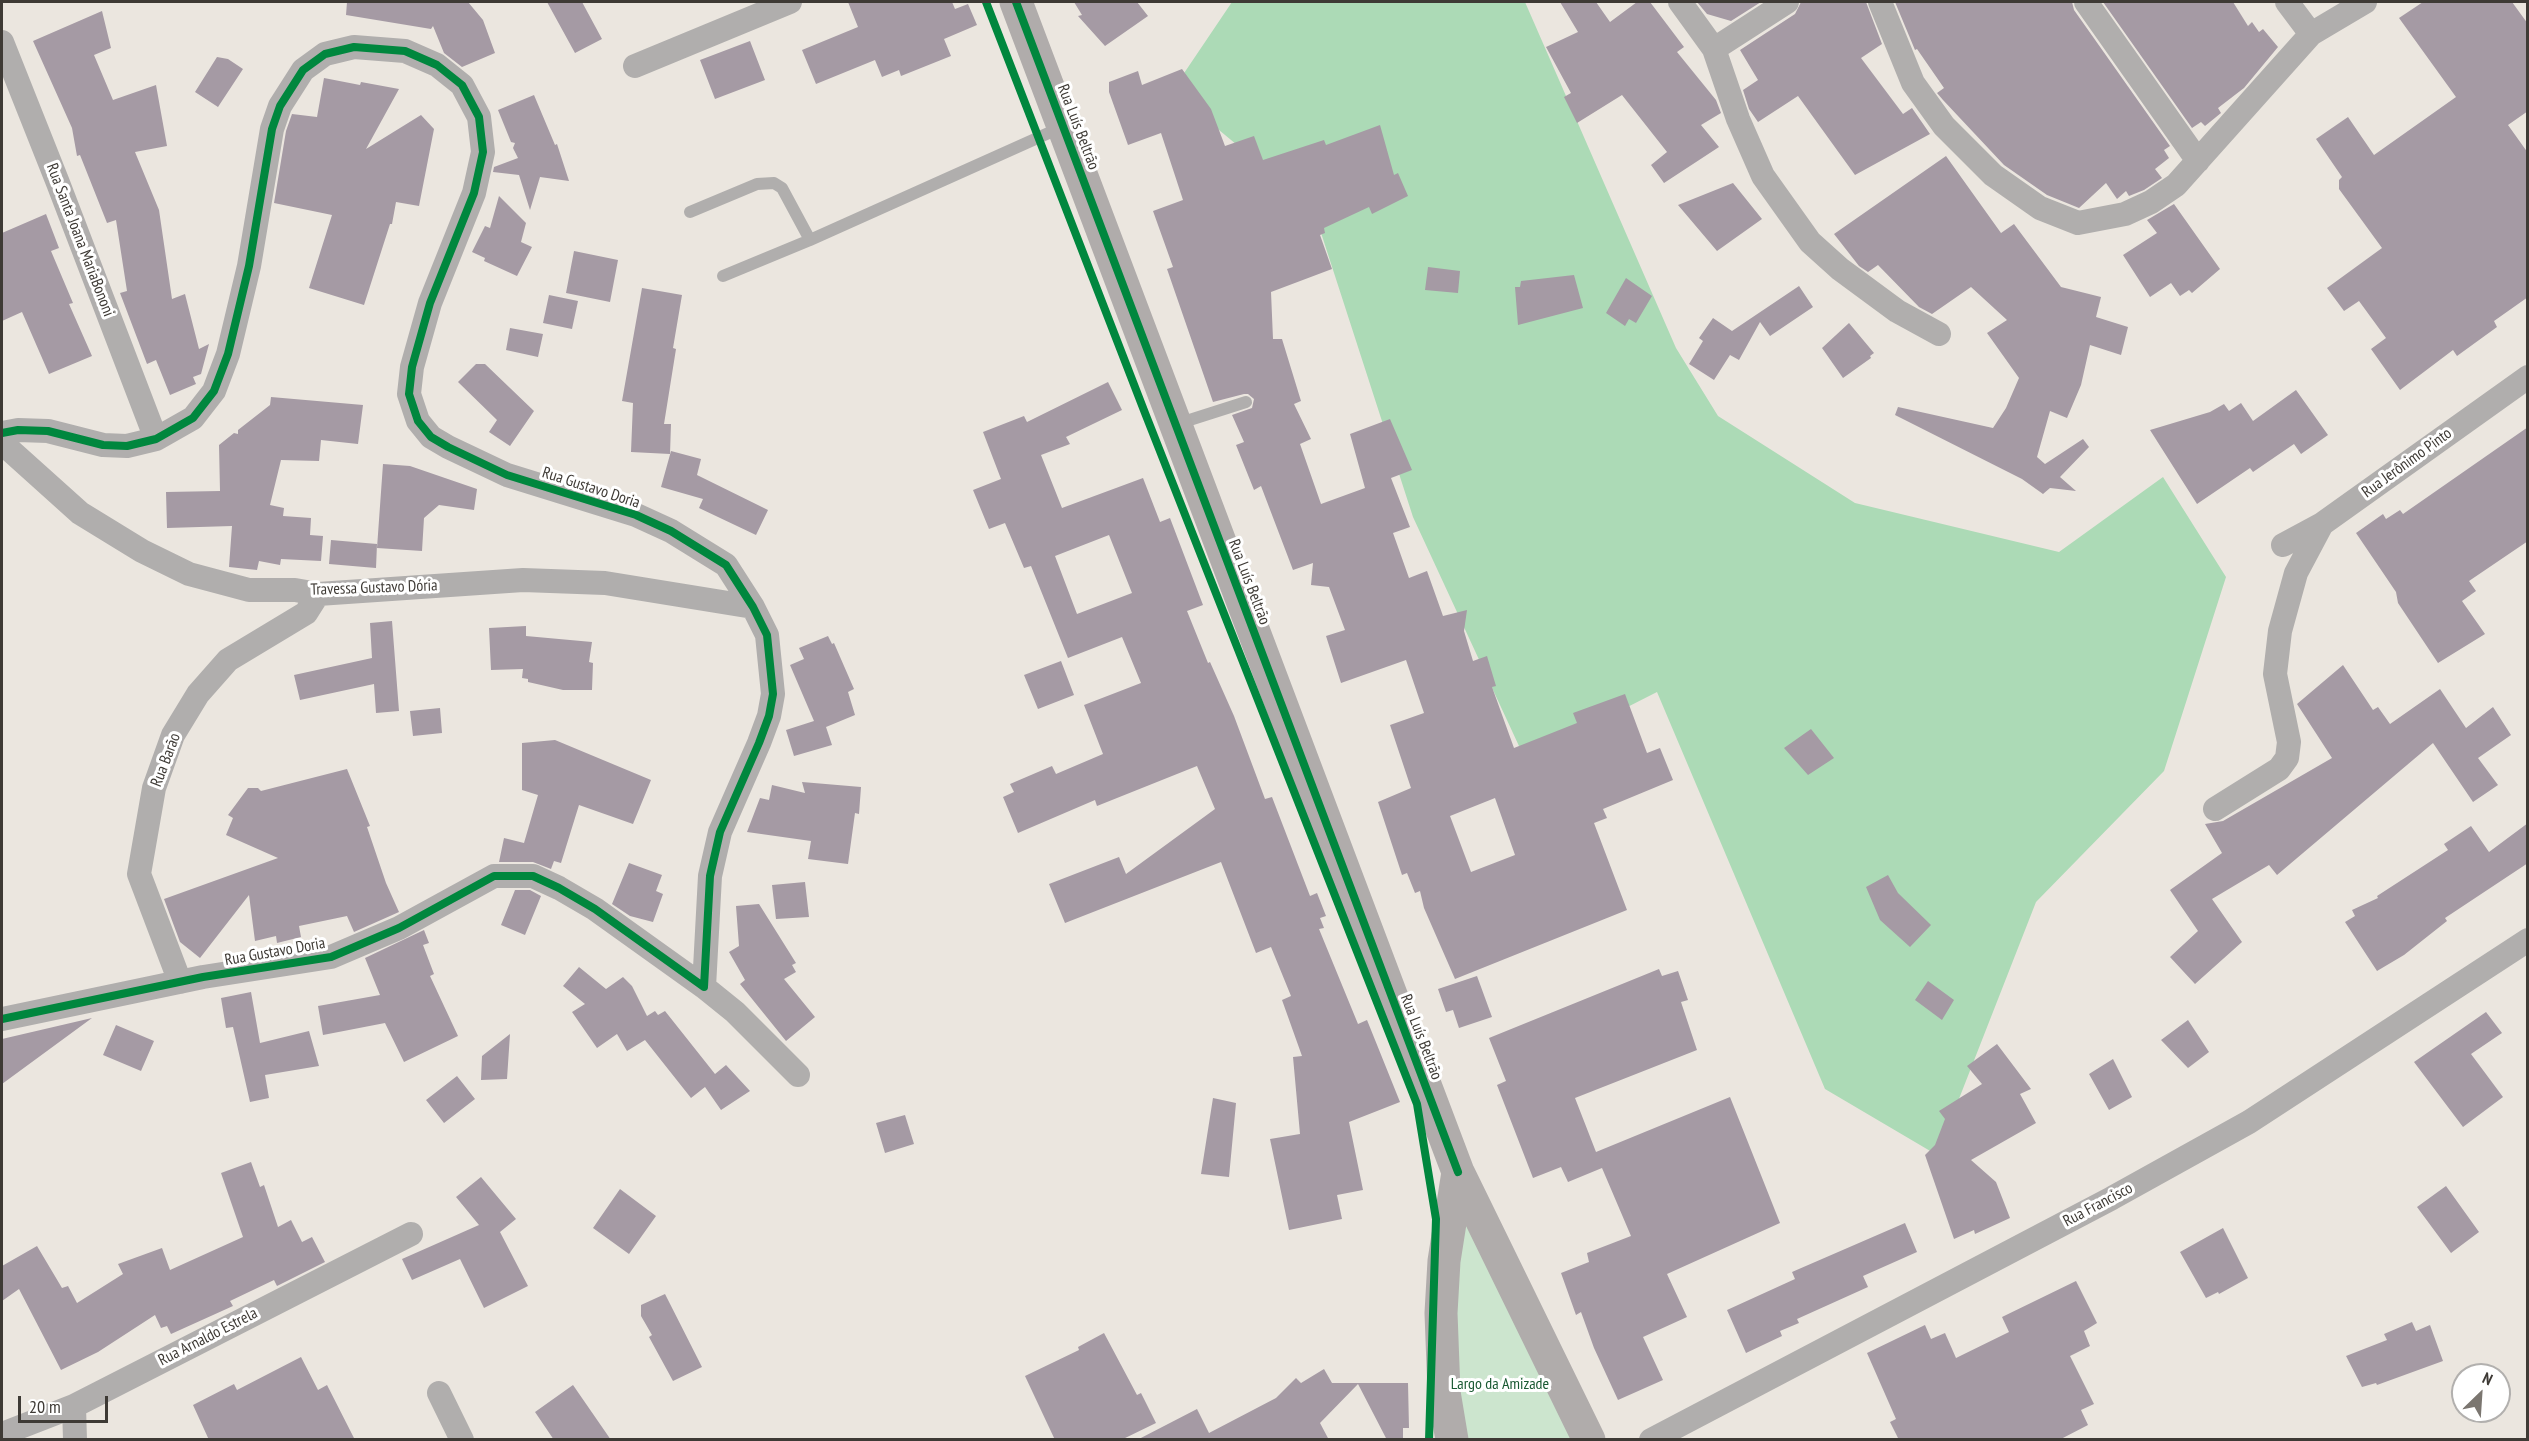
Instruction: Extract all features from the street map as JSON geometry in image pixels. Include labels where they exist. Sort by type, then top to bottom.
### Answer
[{"type":"main road","name":"Rua Luís Beltrão","points":[[1017,2],[1458,1172],[1589,1440]]},
{"type":"main road","points":[[1452,1440],[1444,1392],[1441,1313],[1444,1261],[1458,1172]]},
{"type":"main road","points":[[1448,1230],[1466,1223],[1475,1224],[1487,1232]]},
{"type":"street","points":[[635,66],[790,2]]},
{"type":"street","points":[[1680,2],[1714,49],[1738,119],[1763,176],[1810,242],[1840,269],[1898,311],[1939,334]]},
{"type":"street","points":[[1714,49],[1787,2]]},
{"type":"street","points":[[1880,2],[1913,84],[1944,126],[1993,175],[2040,208],[2078,223],[2126,214],[2151,202],[2176,184],[2311,34],[2365,2]]},
{"type":"street","points":[[2086,2],[2198,161]]},
{"type":"street","points":[[2287,2],[2311,34]]},
{"type":"street","name":"Rua Santa Joana MariaBononi","points":[[2,42],[156,439]]},
{"type":"street","name":"Rua Gustavo Doria","points":[[2,433],[18,430],[48,431],[103,445],[127,446],[156,439],[192,418],[214,392],[228,354],[249,266],[272,129],[280,106],[303,70],[325,54],[354,47],[405,51],[437,65],[462,85],[479,117],[483,152],[474,193],[430,303],[412,367],[409,394],[418,422],[431,437],[507,475],[636,515],[671,531],[726,565],[753,607],[767,635],[773,694],[769,717],[720,832],[710,876],[704,987]]},
{"type":"street","name":"Rua Jerônimo Pinto","points":[[2283,545],[2322,524],[2528,376]]},
{"type":"street","name":"Travessa Gustavo Dória","points":[[2,444],[80,513],[142,551],[189,574],[249,590],[295,590],[318,594],[523,580],[605,582],[753,607]]},
{"type":"street","points":[[2215,809],[2279,769],[2287,758],[2289,742],[2275,674],[2280,631],[2296,573],[2322,524]]},
{"type":"street","name":"Rua Barão","points":[[180,982],[139,874],[158,778],[173,735],[198,694],[228,660],[306,613],[318,594]]},
{"type":"street","name":"Rua Gustavo Doria","points":[[2,1019],[180,982],[331,957],[399,928],[494,876],[532,876],[595,909],[704,987]]},
{"type":"street","name":"Rua Francisco","points":[[1652,1440],[2112,1198],[2249,1122],[2528,940]]},
{"type":"street","points":[[704,987],[735,1012],[798,1075]]},
{"type":"street","name":"Rua Arnaldo Estrela","points":[[2,1434],[74,1406],[411,1234]]},
{"type":"street","points":[[439,1393],[462,1440]]},
{"type":"street","points":[[74,1406],[75,1440]]},
{"type":"lane","points":[[723,276],[810,240],[1063,126]]},
{"type":"lane","points":[[690,212],[757,184],[774,183],[782,188],[810,240]]},
{"type":"lane","points":[[1176,425],[1246,402]]},
{"type":"green space","points":[[1232,2],[1525,2],[1676,348],[1718,416],[1855,503],[2059,552],[2163,477],[2226,577],[2164,771],[2036,902],[1937,1155],[1825,1089],[1657,692],[1525,759],[1413,517],[1313,208],[1172,91]]},
{"type":"green space","name":"Largo da Amizade","points":[[1458,1172],[1589,1439],[1452,1440]]},
{"type":"building","points":[[347,2],[468,2],[483,20],[495,53],[462,67],[444,53],[433,26],[431,29],[346,15]]},
{"type":"building","points":[[547,2],[582,2],[602,39],[575,53]]},
{"type":"building","points":[[848,2],[952,2],[955,9],[968,4],[977,25],[944,39],[951,56],[901,76],[899,70],[882,77],[875,60],[816,84],[802,50],[858,27]]},
{"type":"building","points":[[1074,2],[1137,2],[1148,16],[1105,46],[1078,16],[1082,15]]},
{"type":"building","points":[[1560,2],[1596,2],[1610,22],[1637,2],[1650,2],[1684,47],[1677,52],[1716,100],[1721,113],[1701,125],[1719,147],[1664,183],[1651,165],[1667,152],[1622,95],[1577,123],[1564,97],[1571,93],[1546,47],[1578,32]]},
{"type":"building","points":[[1697,2],[1761,2],[1731,21],[1707,14]]},
{"type":"building","points":[[1801,2],[1866,2],[1882,44],[1861,58],[1903,114],[1912,108],[1930,134],[1855,175],[1798,96],[1758,122],[1749,109],[1743,90],[1758,80],[1740,50],[1795,14]]},
{"type":"building","points":[[1895,2],[2072,2],[2074,10],[2170,146],[2164,150],[2169,158],[2155,169],[2162,178],[2144,190],[2129,196],[2126,191],[2117,199],[2106,183],[2079,208],[2047,195],[2004,165],[1937,93],[1944,88],[1917,49],[1915,50]]},
{"type":"building","points":[[2103,2],[2233,2],[2248,26],[2252,22],[2259,32],[2263,29],[2278,47],[2244,88],[2218,108],[2221,113],[2205,126],[2201,122],[2192,128]]},
{"type":"building","points":[[2423,2],[2512,2],[2528,24],[2528,111],[2508,125],[2528,153],[2528,297],[2494,321],[2497,327],[2457,356],[2453,350],[2400,390],[2371,349],[2386,338],[2359,301],[2344,311],[2327,288],[2382,248],[2339,189],[2339,180],[2342,177],[2316,139],[2348,117],[2374,155],[2456,97],[2399,18]]},
{"type":"building","points":[[102,11],[111,48],[94,55],[113,100],[156,85],[167,146],[135,152],[159,210],[172,299],[185,294],[199,349],[209,344],[201,374],[193,377],[196,384],[170,395],[156,360],[147,364],[120,293],[127,291],[116,220],[107,223],[80,155],[77,156],[72,128],[33,41]]},
{"type":"building","points":[[750,41],[765,80],[715,99],[700,60]]},
{"type":"building","points":[[217,57],[228,59],[243,69],[218,107],[195,92]]},
{"type":"building","points":[[1182,69],[1211,109],[1225,146],[1254,136],[1263,160],[1324,140],[1326,145],[1380,125],[1394,175],[1398,173],[1408,196],[1372,214],[1369,207],[1324,228],[1325,233],[1320,235],[1332,269],[1271,292],[1273,339],[1282,339],[1301,401],[1294,404],[1311,439],[1300,444],[1321,504],[1365,488],[1350,434],[1390,419],[1412,470],[1391,478],[1410,527],[1393,533],[1409,578],[1427,571],[1443,616],[1467,610],[1464,631],[1473,661],[1487,656],[1496,686],[1492,687],[1514,748],[1577,723],[1573,713],[1625,694],[1647,753],[1660,748],[1673,780],[1603,809],[1607,818],[1594,823],[1627,910],[1455,979],[1424,908],[1420,891],[1415,893],[1407,873],[1402,875],[1378,802],[1411,788],[1390,725],[1424,713],[1406,660],[1341,683],[1326,636],[1345,630],[1329,587],[1311,585],[1313,563],[1293,570],[1261,486],[1254,490],[1236,445],[1244,442],[1232,415],[1252,408],[1254,399],[1244,394],[1213,402],[1167,269],[1173,267],[1153,211],[1183,200],[1161,133],[1128,145],[1109,92],[1109,82],[1138,71],[1142,85]],"holes":[[[1495,798],[1515,855],[1471,872],[1450,816]]]},
{"type":"building","points":[[324,78],[399,89],[366,149],[421,115],[434,129],[419,206],[396,202],[392,224],[390,224],[364,305],[309,288],[332,215],[274,203],[286,131],[292,114],[317,117]]},
{"type":"building","points":[[534,95],[555,145],[557,144],[569,181],[540,177],[530,210],[519,175],[493,172],[494,167],[518,158],[513,148],[515,143],[511,142],[498,110]]},
{"type":"building","points":[[1946,156],[2001,233],[2014,224],[2061,287],[2101,297],[2096,317],[2128,327],[2121,355],[2090,345],[2081,385],[2067,418],[2050,411],[2037,457],[2045,464],[2083,439],[2089,447],[2060,477],[2076,491],[2050,488],[2043,494],[2022,479],[1895,415],[1898,407],[1993,428],[2006,408],[2019,378],[1987,333],[2007,320],[1971,287],[1932,314],[1919,307],[1878,265],[1868,272],[1859,266],[1834,234]]},
{"type":"building","points":[[1733,183],[1762,219],[1717,251],[1678,205]]},
{"type":"building","points":[[499,196],[526,223],[521,242],[532,247],[517,276],[484,261],[485,258],[472,252],[485,226],[490,228]]},
{"type":"building","points":[[2174,204],[2220,269],[2192,293],[2189,290],[2180,296],[2171,283],[2150,297],[2123,255],[2157,233],[2147,220]]},
{"type":"building","points":[[46,214],[59,248],[51,251],[73,303],[69,304],[92,356],[49,374],[22,312],[2,321],[2,233]]},
{"type":"building","points":[[574,251],[618,260],[610,302],[566,293]]},
{"type":"building","points":[[1428,267],[1460,271],[1458,293],[1425,290]]},
{"type":"building","points":[[1574,275],[1583,308],[1518,325],[1515,287],[1520,287],[1521,281]]},
{"type":"building","points":[[1626,278],[1652,296],[1636,323],[1629,319],[1625,326],[1606,313]]},
{"type":"building","points":[[1799,286],[1813,307],[1770,336],[1760,322],[1739,360],[1730,355],[1714,380],[1689,364],[1703,341],[1699,338],[1713,318],[1732,331]]},
{"type":"building","points":[[642,288],[682,295],[664,424],[671,424],[670,454],[631,452],[633,403],[622,401]]},
{"type":"building","points":[[549,295],[578,301],[572,329],[543,323]]},
{"type":"building","points":[[1849,323],[1874,353],[1870,356],[1871,358],[1843,378],[1822,348]]},
{"type":"building","points":[[510,328],[543,334],[538,357],[506,350]]},
{"type":"building","points":[[476,364],[485,364],[534,411],[510,446],[489,432],[497,420],[458,382]]},
{"type":"building","points":[[1108,382],[1122,410],[1066,437],[1070,444],[1041,455],[1062,508],[1143,478],[1160,522],[1170,518],[1203,605],[1187,611],[1208,663],[1210,662],[1234,716],[1265,799],[1272,797],[1310,896],[1317,893],[1326,916],[1320,918],[1324,928],[1319,929],[1358,1024],[1367,1020],[1400,1102],[1349,1122],[1363,1190],[1337,1195],[1342,1219],[1289,1230],[1270,1139],[1300,1134],[1293,1057],[1302,1056],[1282,1000],[1291,996],[1271,947],[1256,953],[1221,862],[1065,923],[1049,884],[1119,857],[1126,874],[1215,809],[1197,766],[1097,806],[1095,800],[1018,833],[1003,797],[1014,792],[1010,784],[1052,766],[1056,774],[1103,754],[1084,705],[1141,683],[1122,637],[1068,658],[1031,566],[1024,568],[1005,523],[989,529],[973,490],[1001,479],[983,432],[1024,416],[1027,422]],"holes":[[[1109,535],[1132,593],[1077,614],[1055,556]]]},
{"type":"building","points":[[2296,390],[2328,435],[2301,454],[2294,444],[2253,472],[2250,468],[2197,504],[2150,430],[2210,412],[2224,404],[2229,411],[2241,403],[2253,421]]},
{"type":"building","points":[[271,397],[363,405],[358,444],[321,440],[319,461],[281,460],[270,505],[284,508],[283,516],[311,518],[310,535],[323,536],[321,561],[281,559],[280,565],[259,561],[257,570],[229,567],[232,526],[167,528],[166,492],[220,491],[219,445],[234,433],[238,434],[238,430],[270,405]]},
{"type":"building","points":[[2528,427],[2528,541],[2469,581],[2476,591],[2462,601],[2485,634],[2438,663],[2398,603],[2396,592],[2356,533],[2383,514],[2386,519],[2400,510],[2403,514]]},
{"type":"building","points":[[671,451],[701,459],[697,475],[768,510],[756,535],[699,508],[703,499],[661,487]]},
{"type":"building","points":[[383,464],[410,466],[477,489],[474,510],[439,505],[424,518],[422,551],[377,548]]},
{"type":"building","points":[[331,540],[377,544],[376,568],[329,564]]},
{"type":"building","points":[[392,621],[399,711],[376,713],[374,684],[300,700],[294,675],[372,658],[370,623]]},
{"type":"building","points":[[526,626],[526,636],[592,642],[589,662],[593,663],[592,690],[563,690],[528,682],[528,679],[522,678],[523,669],[491,670],[489,628]]},
{"type":"building","points":[[828,636],[832,644],[834,643],[854,689],[848,692],[855,715],[826,727],[832,745],[794,756],[786,730],[814,721],[790,665],[804,659],[799,648]]},
{"type":"building","points":[[1061,661],[1074,695],[1038,709],[1024,675]]},
{"type":"building","points":[[2343,665],[2373,710],[2378,707],[2390,724],[2440,689],[2466,728],[2493,707],[2511,735],[2478,758],[2498,785],[2473,802],[2433,743],[2277,875],[2269,865],[2212,899],[2242,942],[2195,984],[2170,957],[2198,931],[2170,890],[2222,853],[2205,824],[2223,821],[2332,758],[2297,704]]},
{"type":"building","points":[[440,708],[442,733],[413,736],[410,711]]},
{"type":"building","points":[[1811,729],[1834,758],[1808,775],[1784,748]]},
{"type":"building","points":[[555,740],[651,780],[633,824],[579,805],[561,863],[554,861],[551,869],[533,862],[499,862],[504,838],[524,843],[538,795],[522,790],[522,743]]},
{"type":"building","points":[[347,769],[370,826],[367,827],[386,883],[399,912],[354,932],[347,916],[299,926],[301,937],[277,943],[276,936],[255,941],[249,895],[200,958],[180,942],[164,899],[278,858],[226,835],[233,818],[228,815],[248,788],[258,788],[261,791]]},
{"type":"building","points":[[802,782],[861,787],[859,814],[855,813],[848,864],[808,859],[811,841],[747,832],[760,798],[769,800],[772,785],[805,793]]},
{"type":"building","points":[[2528,823],[2528,863],[2445,918],[2447,921],[2404,955],[2377,971],[2345,922],[2355,916],[2352,910],[2378,898],[2377,896],[2448,850],[2444,844],[2471,826],[2489,852]]},
{"type":"building","points":[[629,863],[662,875],[656,891],[663,894],[653,922],[630,916],[612,904]]},
{"type":"building","points":[[1888,875],[1898,893],[1931,925],[1910,947],[1880,920],[1866,887]]},
{"type":"building","points":[[805,882],[809,917],[776,919],[772,885]]},
{"type":"building","points":[[515,890],[530,890],[541,896],[525,935],[501,925]]},
{"type":"building","points":[[759,904],[796,963],[792,965],[796,972],[784,979],[815,1017],[786,1041],[740,984],[745,980],[729,952],[739,946],[736,906]]},
{"type":"building","points":[[424,930],[429,943],[423,945],[434,974],[430,976],[458,1036],[404,1062],[385,1023],[323,1035],[318,1006],[380,995],[365,958]]},
{"type":"building","points":[[579,967],[606,989],[623,977],[632,986],[647,1016],[655,1011],[658,1015],[665,1011],[715,1074],[726,1065],[750,1091],[721,1110],[705,1087],[691,1098],[645,1040],[627,1051],[617,1034],[597,1048],[572,1012],[585,1004],[563,986]]},
{"type":"building","points":[[1659,969],[1662,976],[1678,971],[1688,1000],[1681,1002],[1697,1050],[1575,1098],[1596,1152],[1730,1097],[1780,1223],[1667,1274],[1687,1317],[1643,1337],[1663,1380],[1618,1400],[1594,1348],[1581,1312],[1576,1315],[1561,1273],[1589,1262],[1587,1253],[1631,1236],[1602,1168],[1568,1182],[1561,1167],[1533,1178],[1497,1085],[1506,1081],[1489,1038]]},
{"type":"building","points":[[1477,976],[1492,1017],[1459,1028],[1453,1010],[1446,1012],[1438,989]]},
{"type":"building","points":[[1928,981],[1954,1000],[1942,1020],[1915,1000]]},
{"type":"building","points":[[251,992],[260,1043],[309,1031],[319,1066],[265,1075],[269,1098],[250,1102],[233,1027],[226,1028],[221,998]]},
{"type":"building","points":[[2486,1012],[2502,1033],[2471,1054],[2503,1097],[2463,1127],[2414,1062]]},
{"type":"building","points":[[92,1018],[2,1084],[2,1039]]},
{"type":"building","points":[[2188,1020],[2209,1052],[2188,1068],[2161,1040]]},
{"type":"building","points":[[116,1025],[154,1041],[141,1071],[103,1055]]},
{"type":"building","points":[[510,1034],[507,1079],[481,1080],[482,1056]]},
{"type":"building","points":[[1997,1044],[2031,1089],[2020,1094],[2036,1123],[1971,1160],[1996,1182],[2010,1218],[1975,1234],[1974,1230],[1954,1239],[1925,1155],[1935,1145],[1945,1119],[1939,1111],[1982,1084],[1967,1066]]},
{"type":"building","points":[[2113,1059],[2132,1097],[2109,1110],[2089,1074]]},
{"type":"building","points":[[457,1076],[475,1099],[444,1123],[426,1100]]},
{"type":"building","points":[[1213,1098],[1236,1103],[1229,1177],[1201,1174]]},
{"type":"building","points":[[905,1115],[914,1144],[885,1153],[876,1123]]},
{"type":"building","points":[[251,1162],[260,1187],[264,1185],[278,1227],[291,1220],[302,1242],[312,1237],[325,1262],[277,1286],[274,1280],[230,1301],[233,1306],[171,1334],[167,1326],[161,1328],[155,1315],[98,1352],[61,1370],[19,1289],[2,1301],[2,1266],[37,1246],[62,1288],[68,1286],[77,1303],[123,1274],[118,1264],[162,1248],[170,1270],[243,1237],[221,1173]]},
{"type":"building","points":[[481,1177],[516,1219],[500,1232],[528,1286],[484,1308],[460,1259],[412,1280],[402,1259],[479,1225],[456,1197]]},
{"type":"building","points":[[2446,1186],[2479,1232],[2451,1253],[2417,1207]]},
{"type":"building","points":[[620,1189],[656,1216],[629,1254],[593,1228]]},
{"type":"building","points":[[1905,1223],[1917,1252],[1863,1276],[1868,1287],[1797,1319],[1799,1323],[1780,1331],[1782,1336],[1746,1353],[1727,1310],[1795,1279],[1792,1272]]},
{"type":"building","points":[[2223,1228],[2248,1278],[2219,1294],[2218,1292],[2206,1298],[2180,1252]]},
{"type":"building","points":[[2076,1281],[2097,1323],[2084,1331],[2090,1346],[2070,1356],[2094,1404],[2081,1410],[2088,1425],[2059,1440],[1899,1440],[1890,1422],[1896,1419],[1867,1353],[1925,1325],[1931,1339],[1945,1333],[1956,1358],[2009,1332],[2002,1317]]},
{"type":"building","points":[[665,1294],[702,1367],[673,1381],[649,1337],[652,1335],[641,1316],[641,1305]]},
{"type":"building","points":[[2412,1322],[2416,1331],[2430,1325],[2443,1361],[2377,1385],[2376,1383],[2362,1387],[2346,1356],[2387,1340],[2384,1334]]},
{"type":"building","points":[[1104,1333],[1137,1395],[1141,1393],[1156,1423],[1121,1440],[1055,1440],[1025,1376],[1079,1350],[1078,1347]]},
{"type":"building","points":[[301,1357],[318,1390],[327,1385],[355,1440],[209,1440],[193,1405],[234,1384],[237,1390]]},
{"type":"building","points":[[1324,1369],[1332,1383],[1408,1383],[1409,1428],[1403,1428],[1403,1440],[1387,1440],[1358,1384],[1320,1423],[1329,1440],[1137,1440],[1197,1409],[1209,1433],[1276,1398],[1296,1378],[1301,1383]]},
{"type":"building","points":[[573,1385],[611,1440],[554,1440],[535,1412]]},
{"type":"cycle path","points":[[986,2],[1417,1104],[1436,1219],[1429,1440]]},
{"type":"cycle path","points":[[1016,2],[1458,1172]]},
{"type":"cycle path","points":[[2,433],[18,430],[48,431],[103,445],[127,446],[156,439],[193,418],[214,391],[228,354],[249,266],[272,129],[280,106],[303,70],[325,54],[354,47],[405,51],[437,65],[462,85],[479,117],[483,152],[474,193],[430,303],[412,367],[409,394],[418,421],[431,437],[507,475],[636,515],[671,531],[726,565],[753,607],[767,635],[773,694],[769,716],[759,743],[720,832],[710,876],[704,987],[595,909],[559,888],[533,876],[494,876],[399,928],[331,957],[203,977],[2,1019]]}]
